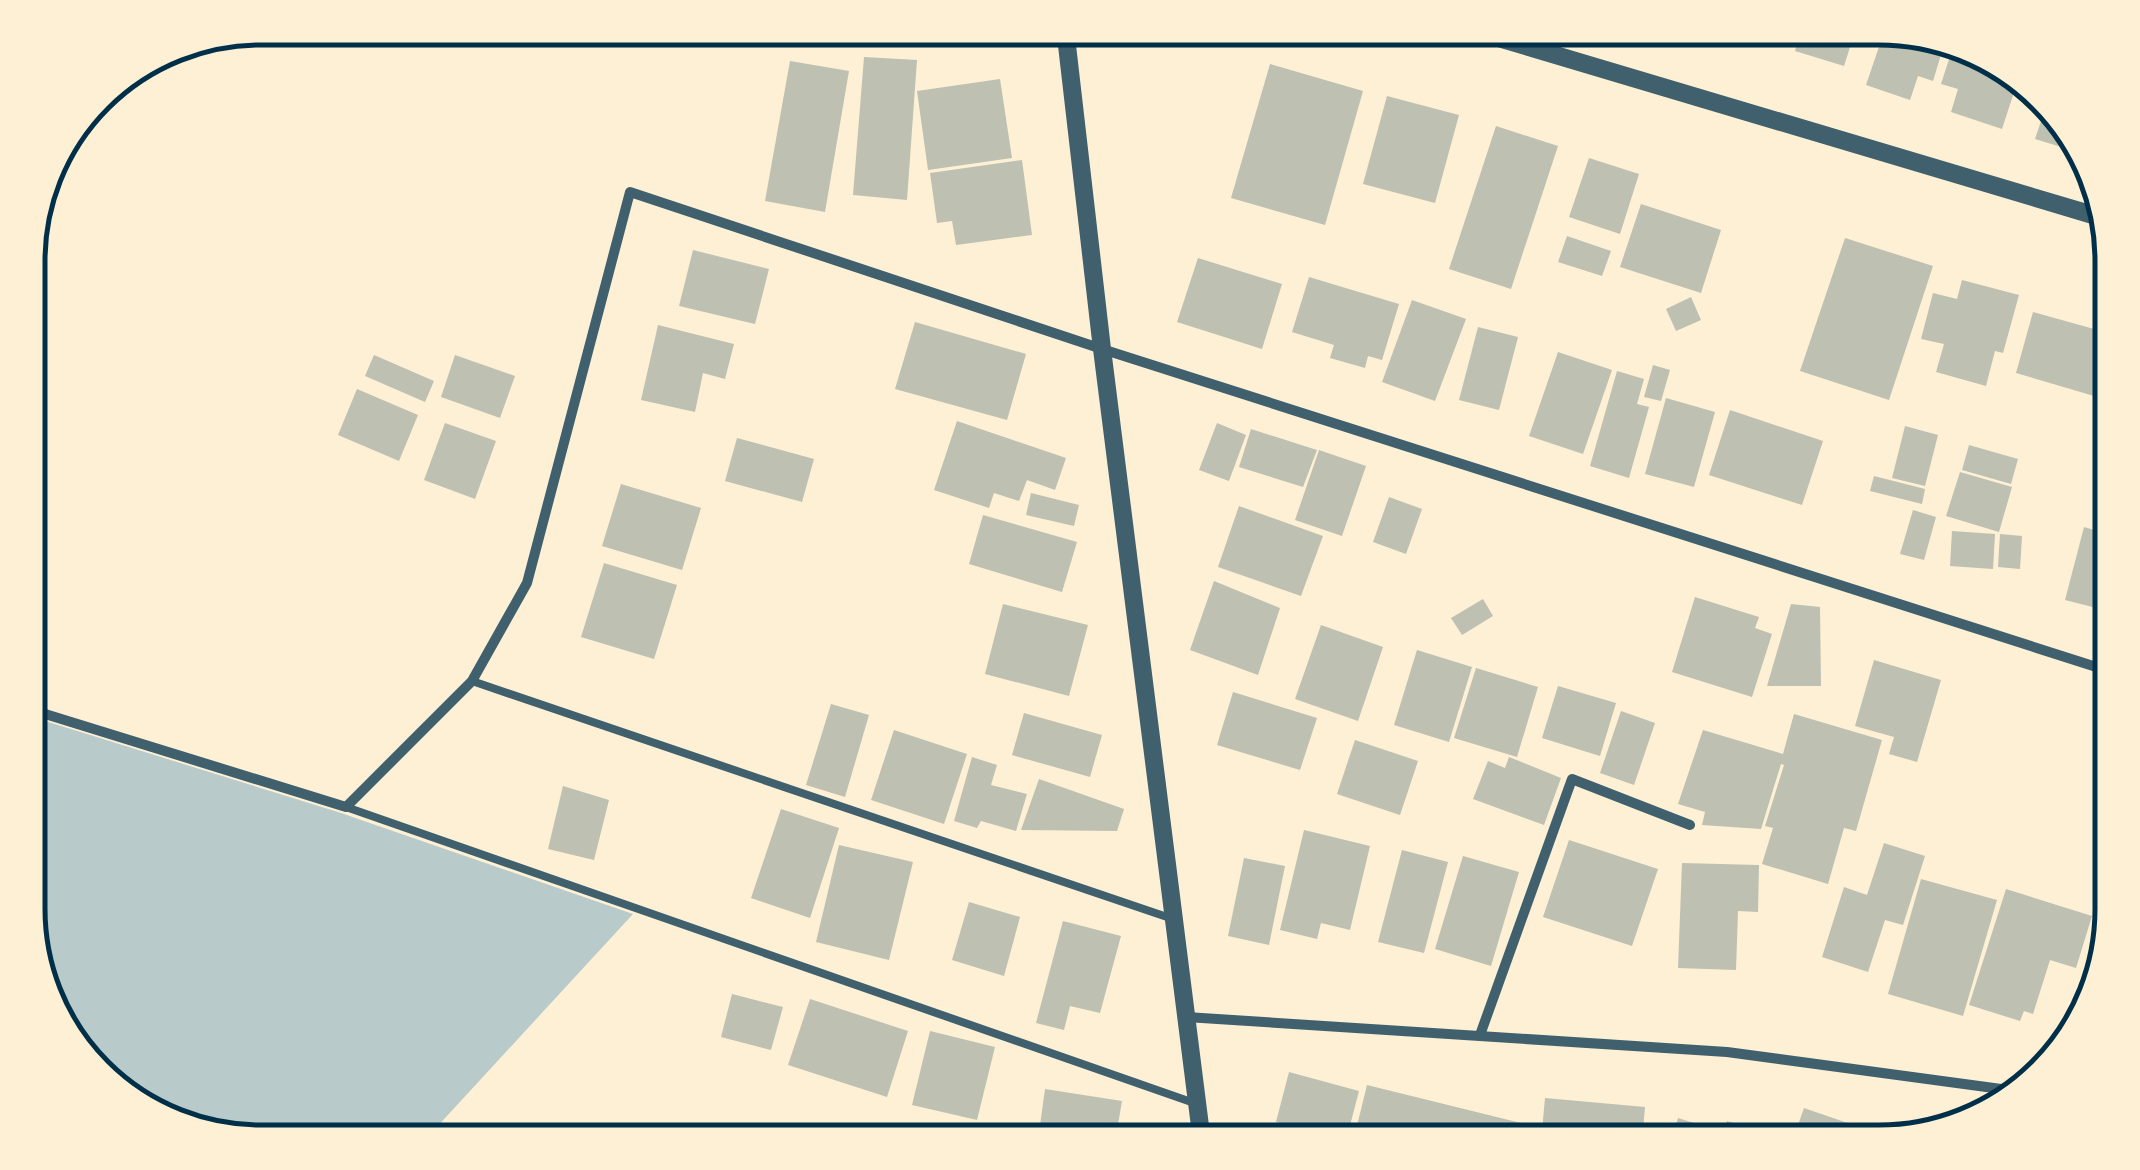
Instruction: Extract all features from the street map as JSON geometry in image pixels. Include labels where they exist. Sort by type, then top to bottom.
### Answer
[{"type":"street","points":[[1067,45],[1200,1125]]},
{"type":"street","points":[[1522,45],[2090,214]]},
{"type":"street","points":[[45,714],[346,807],[472,680],[527,583],[630,192],[1102,349],[2095,667]]},
{"type":"street","points":[[1480,1035],[1572,780],[1690,825]]},
{"type":"street","points":[[1185,1017],[1727,1052],[1999,1089]]},
{"type":"lane","points":[[472,680],[1173,919]]},
{"type":"lane","points":[[346,807],[1197,1104]]},
{"type":"shaded area","points":[[45,721],[338,812],[633,914],[439,1125],[247,1125],[192,1114],[141,1089],[119,1071],[81,1029],[61,992],[52,965],[45,909]]},
{"type":"building","points":[[1797,45],[1851,45],[1844,66],[1795,51]]},
{"type":"building","points":[[1880,45],[1941,54],[1933,81],[1918,76],[1910,100],[1866,85]]},
{"type":"building","points":[[864,57],[917,60],[907,200],[853,195]]},
{"type":"building","points":[[1950,57],[1999,81],[2014,93],[2002,129],[1951,112],[1958,89],[1941,84]]},
{"type":"building","points":[[790,61],[849,71],[825,212],[765,201]]},
{"type":"building","points":[[1270,64],[1363,91],[1325,225],[1231,198]]},
{"type":"building","points":[[1000,79],[1012,158],[928,170],[917,91]]},
{"type":"building","points":[[1387,96],[1459,115],[1435,203],[1363,184]]},
{"type":"building","points":[[2041,120],[2062,147],[2035,139]]},
{"type":"building","points":[[1496,126],[1558,146],[1511,289],[1449,269]]},
{"type":"building","points":[[1589,158],[1639,174],[1620,234],[1569,217]]},
{"type":"building","points":[[1022,160],[1032,235],[956,245],[952,221],[937,223],[930,173]]},
{"type":"building","points":[[1641,204],[1721,230],[1701,293],[1620,267]]},
{"type":"building","points":[[1567,236],[1611,251],[1602,276],[1558,262]]},
{"type":"building","points":[[1845,238],[1933,266],[1889,400],[1800,371]]},
{"type":"building","points":[[693,250],[769,269],[755,324],[679,306]]},
{"type":"building","points":[[1198,258],[1282,284],[1262,349],[1177,322]]},
{"type":"building","points":[[1309,277],[1399,304],[1382,360],[1368,356],[1365,368],[1330,358],[1334,345],[1292,332]]},
{"type":"building","points":[[1962,280],[2019,295],[2003,353],[1995,351],[1986,386],[1936,372],[1944,344],[1921,339],[1933,293],[1957,299]]},
{"type":"building","points":[[1691,297],[1701,320],[1676,331],[1666,309]]},
{"type":"building","points":[[1412,300],[1466,319],[1435,401],[1382,382]]},
{"type":"building","points":[[2033,312],[2095,329],[2094,396],[2016,373]]},
{"type":"building","points":[[915,322],[1026,354],[1007,420],[895,389]]},
{"type":"building","points":[[658,325],[734,344],[725,379],[703,373],[695,412],[641,400]]},
{"type":"building","points":[[1478,327],[1518,337],[1499,410],[1459,400]]},
{"type":"building","points":[[1558,352],[1612,370],[1583,454],[1529,436]]},
{"type":"building","points":[[374,355],[434,381],[425,402],[365,376]]},
{"type":"building","points":[[455,355],[515,376],[500,418],[441,397]]},
{"type":"building","points":[[1653,365],[1670,370],[1661,401],[1644,397]]},
{"type":"building","points":[[1617,371],[1644,379],[1637,404],[1649,407],[1629,478],[1590,466]]},
{"type":"building","points":[[357,389],[418,415],[399,461],[338,435]]},
{"type":"building","points":[[1666,398],[1715,412],[1694,487],[1645,474]]},
{"type":"building","points":[[1730,410],[1823,441],[1802,505],[1709,475]]},
{"type":"building","points":[[957,421],[1066,458],[1055,490],[1027,480],[1019,501],[994,493],[989,508],[934,490]]},
{"type":"building","points":[[445,423],[496,441],[475,499],[424,480]]},
{"type":"building","points":[[1217,423],[1246,435],[1229,481],[1199,470]]},
{"type":"building","points":[[1905,426],[1938,435],[1925,486],[1892,478]]},
{"type":"building","points":[[1251,429],[1317,450],[1303,487],[1239,467]]},
{"type":"building","points":[[737,438],[814,459],[802,502],[725,481]]},
{"type":"building","points":[[1969,445],[2018,459],[2011,484],[1962,470]]},
{"type":"building","points":[[1319,450],[1366,466],[1342,536],[1295,520]]},
{"type":"building","points":[[1960,472],[2012,487],[1999,532],[1946,516]]},
{"type":"building","points":[[1874,476],[1925,489],[1922,504],[1870,491]]},
{"type":"building","points":[[621,484],[701,508],[682,570],[602,546]]},
{"type":"building","points":[[1031,493],[1079,505],[1074,526],[1026,515]]},
{"type":"building","points":[[1389,497],[1422,509],[1406,554],[1373,542]]},
{"type":"building","points":[[1239,506],[1323,536],[1301,596],[1218,567]]},
{"type":"building","points":[[1913,510],[1936,517],[1924,560],[1900,554]]},
{"type":"building","points":[[983,515],[1077,542],[1062,592],[969,564]]},
{"type":"building","points":[[2084,527],[2095,530],[2095,608],[2065,600]]},
{"type":"building","points":[[1952,531],[1995,534],[1993,569],[1950,566]]},
{"type":"building","points":[[2000,534],[2022,536],[2020,569],[1998,567]]},
{"type":"building","points":[[604,563],[677,585],[654,659],[581,637]]},
{"type":"building","points":[[1214,581],[1280,608],[1258,675],[1190,650]]},
{"type":"building","points":[[1695,597],[1759,617],[1755,628],[1772,634],[1752,697],[1672,672]]},
{"type":"building","points":[[1483,599],[1493,616],[1462,635],[1451,618]]},
{"type":"building","points":[[1003,604],[1088,625],[1069,696],[985,674]]},
{"type":"building","points":[[1791,604],[1820,607],[1821,686],[1767,686]]},
{"type":"building","points":[[1321,625],[1383,647],[1358,721],[1295,699]]},
{"type":"building","points":[[1417,650],[1472,667],[1449,742],[1394,725]]},
{"type":"building","points":[[1874,660],[1941,680],[1917,762],[1889,754],[1894,737],[1855,726]]},
{"type":"building","points":[[1476,668],[1538,687],[1517,757],[1454,738]]},
{"type":"building","points":[[1558,686],[1616,703],[1600,756],[1542,738]]},
{"type":"building","points":[[1233,692],[1317,718],[1300,770],[1217,745]]},
{"type":"building","points":[[831,704],[869,715],[845,797],[806,785]]},
{"type":"building","points":[[1621,711],[1655,723],[1634,785],[1600,773]]},
{"type":"building","points":[[1024,713],[1102,735],[1090,777],[1012,755]]},
{"type":"building","points":[[1794,714],[1882,740],[1856,831],[1844,828],[1828,884],[1762,864],[1773,828],[1765,826],[1784,765],[1781,764],[1761,829],[1702,825],[1705,812],[1678,804],[1703,730],[1783,754]]},
{"type":"building","points":[[894,730],[967,754],[944,824],[871,800]]},
{"type":"building","points":[[1355,740],[1418,761],[1400,815],[1337,794]]},
{"type":"building","points":[[972,757],[997,765],[991,785],[1027,794],[1016,831],[981,821],[977,828],[954,821]]},
{"type":"building","points":[[1509,757],[1561,778],[1544,825],[1473,799],[1488,761],[1505,768]]},
{"type":"building","points":[[1039,779],[1124,809],[1117,831],[1021,830]]},
{"type":"building","points":[[563,786],[609,800],[594,860],[548,849]]},
{"type":"building","points":[[781,809],[839,828],[810,918],[751,898]]},
{"type":"building","points":[[1304,830],[1370,846],[1350,930],[1321,923],[1317,939],[1280,930]]},
{"type":"building","points":[[1569,840],[1658,869],[1632,946],[1543,917]]},
{"type":"building","points":[[1884,843],[1925,856],[1903,925],[1885,920],[1868,972],[1822,957],[1844,887],[1867,895]]},
{"type":"building","points":[[839,845],[913,862],[889,960],[816,942]]},
{"type":"building","points":[[1402,850],[1448,862],[1424,953],[1378,942]]},
{"type":"building","points":[[1463,856],[1519,872],[1491,966],[1435,949]]},
{"type":"building","points":[[1244,858],[1285,866],[1269,945],[1228,936]]},
{"type":"building","points":[[1682,863],[1759,865],[1758,912],[1738,911],[1736,970],[1678,968]]},
{"type":"building","points":[[1921,879],[1997,900],[1963,1016],[1888,994]]},
{"type":"building","points":[[2006,889],[2092,916],[2076,968],[2050,960],[2033,1014],[2024,1011],[2020,1021],[1969,1005]]},
{"type":"building","points":[[969,902],[1020,917],[1004,976],[952,960]]},
{"type":"building","points":[[1063,921],[1121,936],[1100,1013],[1070,1006],[1064,1030],[1036,1023]]},
{"type":"building","points":[[732,994],[783,1007],[771,1050],[721,1037]]},
{"type":"building","points":[[810,999],[908,1031],[887,1097],[788,1065]]},
{"type":"building","points":[[930,1031],[995,1047],[977,1120],[912,1105]]},
{"type":"building","points":[[1289,1072],[1359,1091],[1350,1125],[1276,1122]]},
{"type":"building","points":[[1367,1085],[1525,1124],[1525,1125],[1357,1125]]},
{"type":"building","points":[[1045,1089],[1122,1101],[1118,1125],[1040,1125]]},
{"type":"building","points":[[1545,1098],[1645,1107],[1643,1125],[1543,1125]]},
{"type":"building","points":[[1804,1108],[1853,1125],[1798,1125]]},
{"type":"building","points":[[1678,1118],[1700,1125],[1676,1125]]}]
